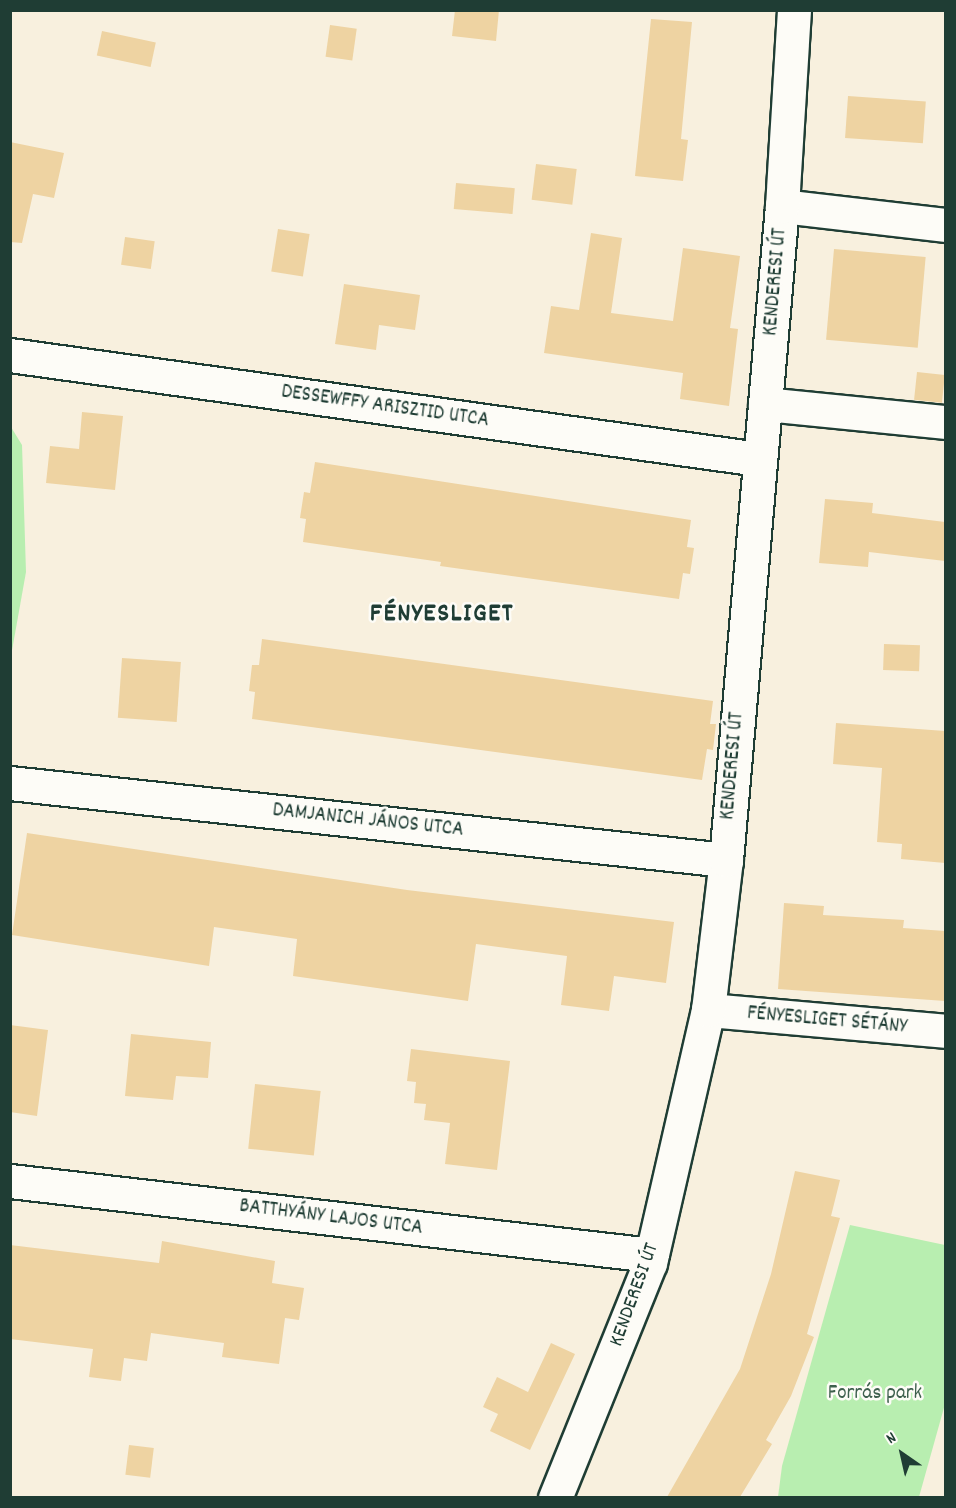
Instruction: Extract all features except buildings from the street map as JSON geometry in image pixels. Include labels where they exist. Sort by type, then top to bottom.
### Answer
[{"type":"street","name":"KENDERESI ÚT","points":[[555,1497],[652,1255],[708,1010],[726,860],[782,206],[794,10]]},
{"type":"street","points":[[782,206],[945,225]]},
{"type":"street","name":"DESSEWFFY ARISZTID UTCA","points":[[10,355],[759,459]]},
{"type":"street","points":[[765,404],[945,422]]},
{"type":"street","name":"DAMJANICH JÁNOS UTCA","points":[[10,783],[726,860]]},
{"type":"street","name":"FÉNYESLIGET SÉTÁNY","points":[[708,1010],[945,1031]]},
{"type":"street","name":"BATTHYÁNY LAJOS UTCA","points":[[10,1181],[652,1255]]},
{"type":"green space","points":[[11,427],[22,445],[26,572],[11,656]]},
{"type":"green space","name":"Forrás park","points":[[850,1225],[945,1245],[945,1404],[919,1497],[778,1497],[782,1466]]},
{"type":"district","name":"FÉNYESLIGET","points":[[442,615]]}]
